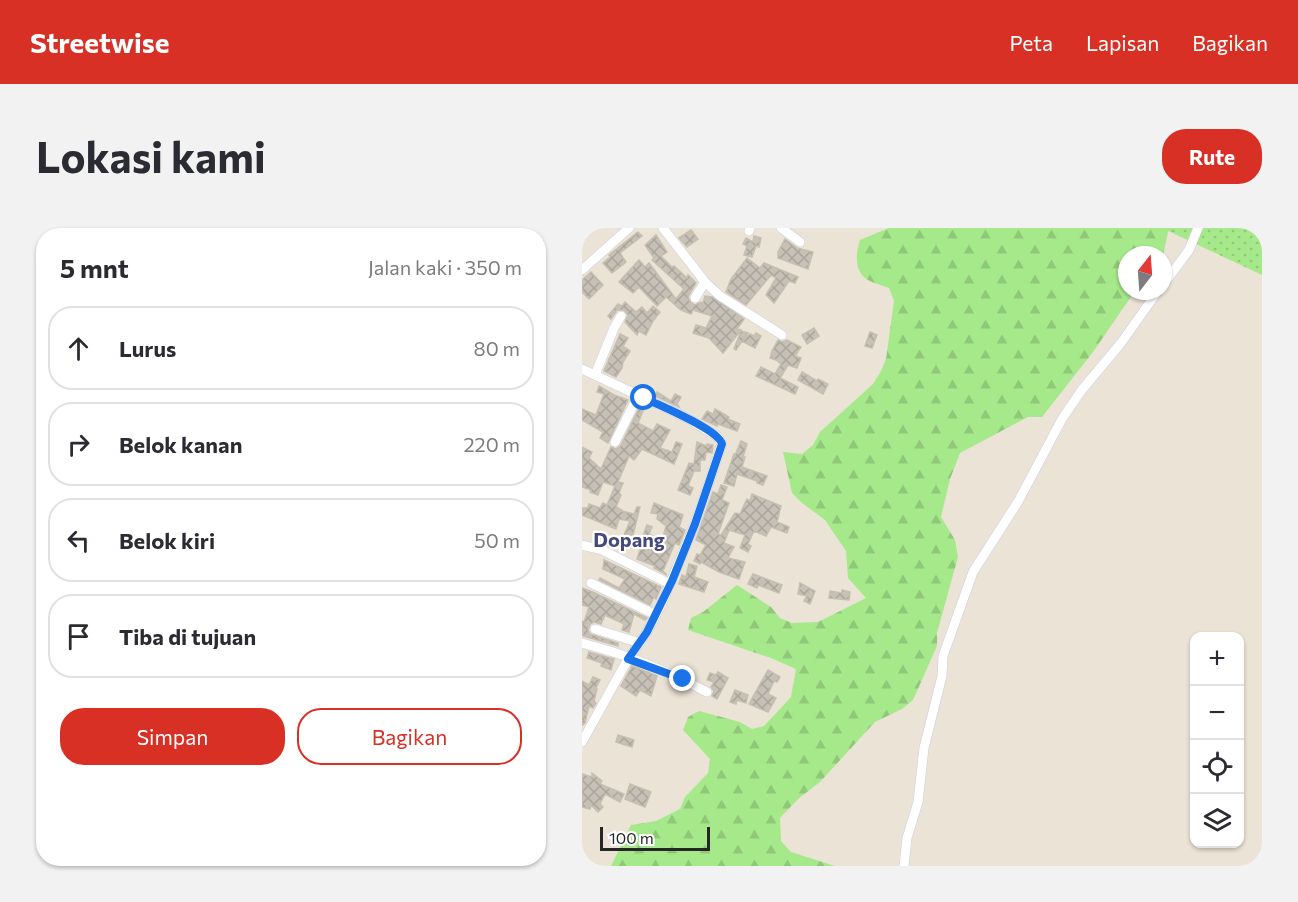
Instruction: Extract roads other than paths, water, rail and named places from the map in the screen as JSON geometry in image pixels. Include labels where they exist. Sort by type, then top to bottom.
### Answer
[{"type":"street","points":[[582,270],[629,228]]},
{"type":"street","points":[[663,228],[705,282],[724,300],[782,335]]},
{"type":"street","points":[[780,228],[800,242]]},
{"type":"street","points":[[1172,273],[1189,250],[1198,228]]},
{"type":"street","points":[[695,298],[705,282]]},
{"type":"street","points":[[904,866],[907,838],[918,802],[924,748],[942,676],[943,656],[973,572],[1019,500],[1062,419],[1152,300]]},
{"type":"street","points":[[594,375],[621,316]]},
{"type":"street","points":[[582,369],[711,432],[720,438],[722,444],[695,524],[656,615],[640,644],[628,659],[582,742]]},
{"type":"street","points":[[615,442],[638,396]]},
{"type":"street","points":[[582,545],[602,550],[670,584]]},
{"type":"street","points":[[591,583],[656,615]]},
{"type":"street","points":[[596,629],[640,644]]},
{"type":"street","points":[[582,643],[605,649],[683,679],[707,692]]},
{"type":"district","name":"Dopang","points":[[629,539]]}]
